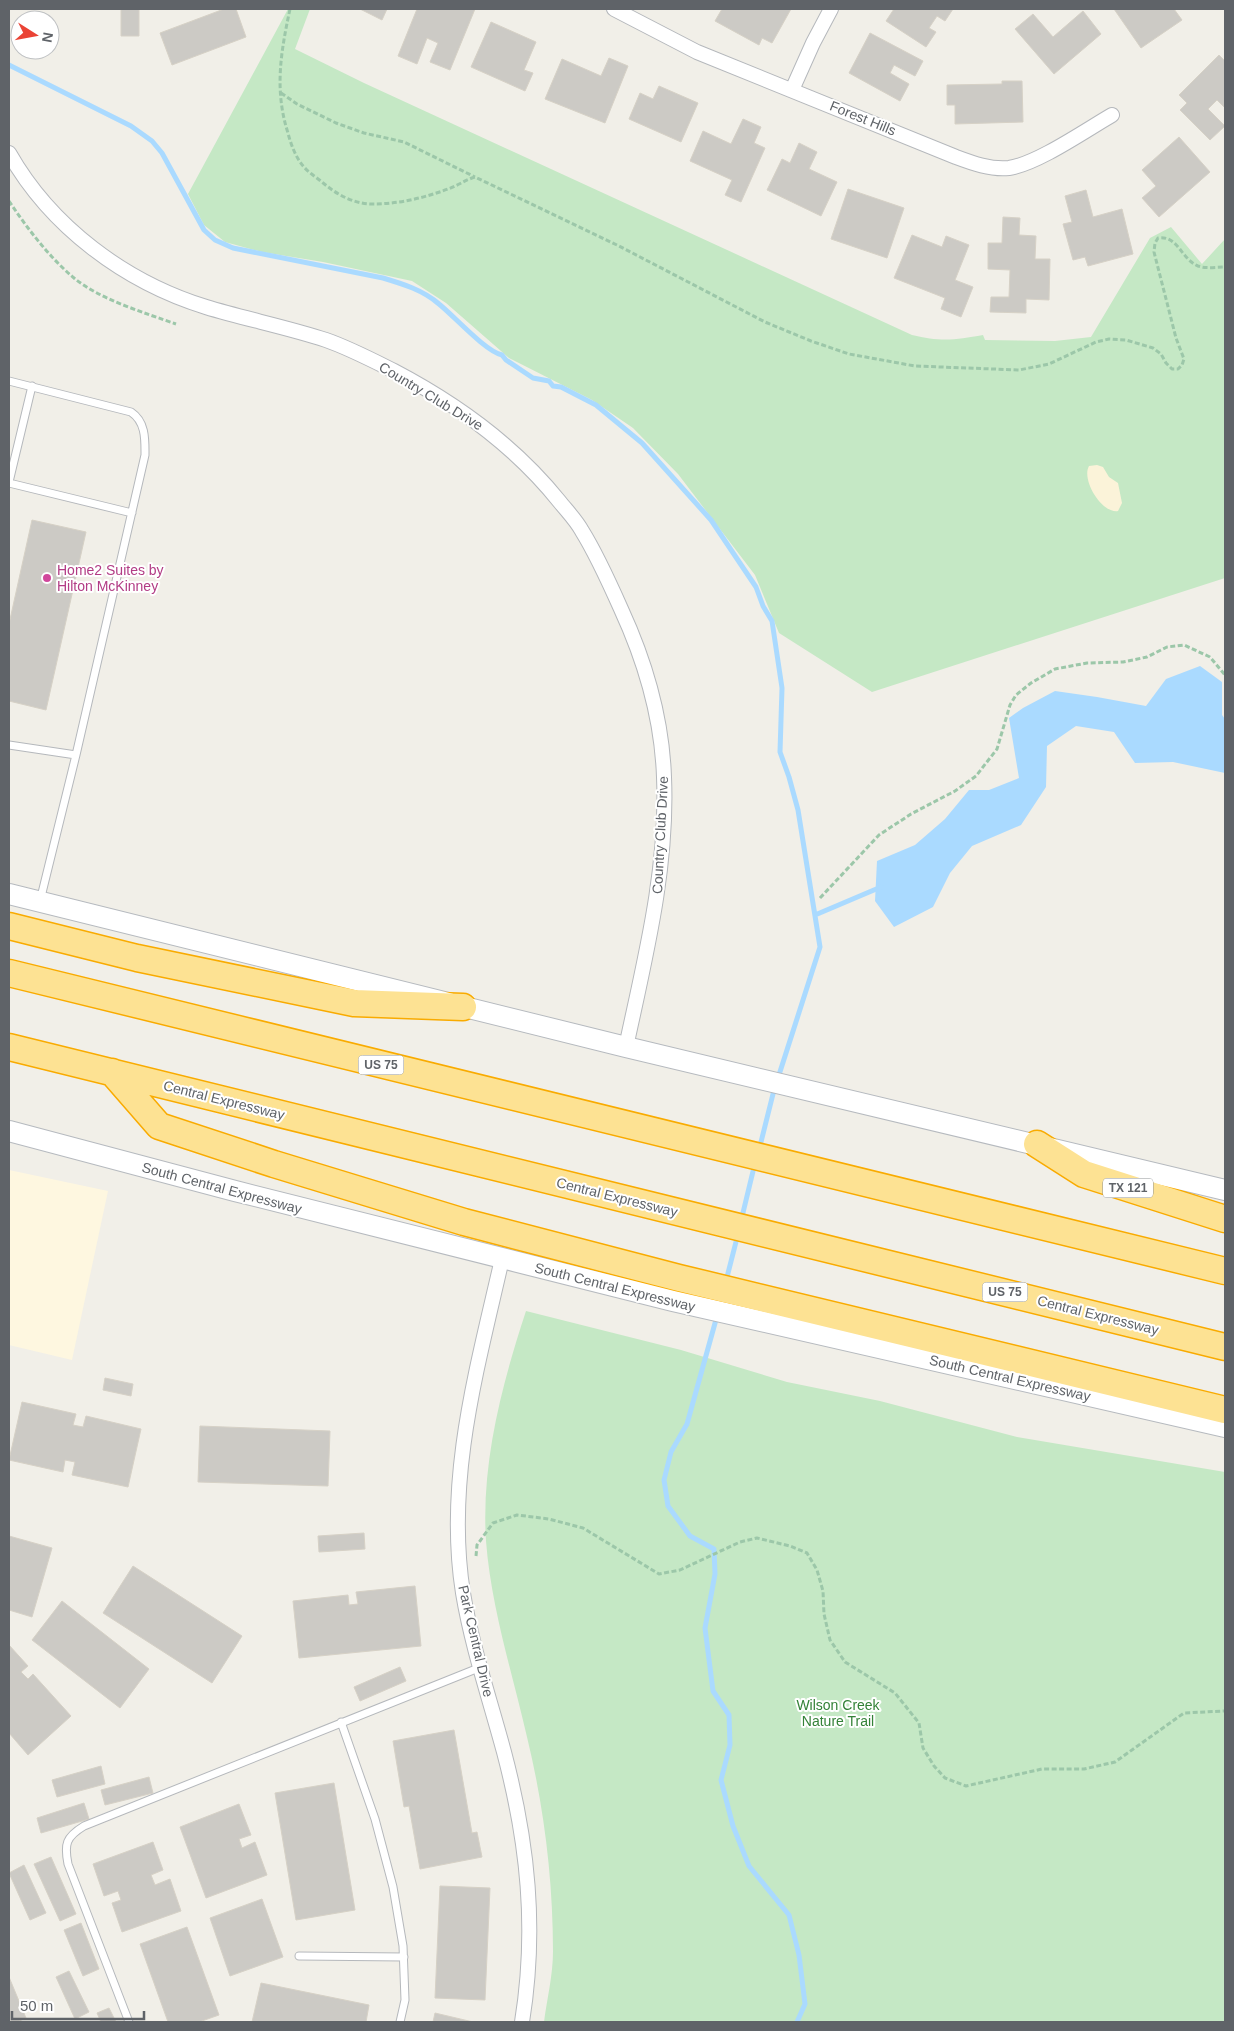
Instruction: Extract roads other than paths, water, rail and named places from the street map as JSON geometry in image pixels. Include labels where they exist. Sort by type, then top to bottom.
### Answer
[{"type":"highway","points":[[9,926],[137,958],[354,1003],[463,1007]]},
{"type":"highway","name":"US 75","points":[[9,973],[1225,1271]]},
{"type":"highway","name":"Central Expressway","points":[[9,1047],[1225,1347]]},
{"type":"highway","points":[[112,1072],[159,1126],[676,1290],[1225,1410]]},
{"type":"highway","name":"TX 121","points":[[1037,1144],[1084,1174],[1225,1220]]},
{"type":"main road","points":[[9,894],[626,1047],[1225,1190]]},
{"type":"main road","name":"South Central Expressway","points":[[9,1131],[235,1192],[502,1259],[676,1290]]},
{"type":"main road","name":"South Central Expressway","points":[[753,1308],[1225,1427]]},
{"type":"street","name":"Forest Hills","points":[[614,9],[698,52],[956,157],[991,167],[1008,168],[1026,163],[1112,115]]},
{"type":"street","points":[[792,90],[807,54],[831,9]]},
{"type":"street","name":"Country Club Drive","points":[[9,153],[29,185],[60,220],[84,241],[121,268],[187,301],[324,340],[364,356],[414,382],[481,426],[512,450],[541,478],[581,529],[604,572],[640,654],[648,681],[661,742],[664,775],[662,856],[657,900],[626,1047]]},
{"type":"street","name":"Park Central Drive","points":[[502,1259],[462,1442],[458,1496],[459,1546],[463,1593],[505,1755],[526,1868],[531,1920],[529,1970],[522,2022]]},
{"type":"lane","points":[[9,381],[122,409],[136,416],[143,428],[145,441],[145,456],[40,902]]},
{"type":"lane","points":[[32,386],[9,482],[132,513]]},
{"type":"lane","points":[[9,745],[76,755]]},
{"type":"lane","points":[[129,2022],[68,1864],[65,1851],[67,1840],[74,1832],[84,1826],[481,1667]]},
{"type":"lane","points":[[341,1722],[375,1820],[393,1887],[404,1957],[405,2000],[400,2022]]},
{"type":"lane","points":[[299,1956],[404,1957]]},
{"type":"water","points":[[1200,666],[1222,682],[1222,715],[1225,719],[1225,773],[1173,762],[1135,763],[1114,732],[1076,726],[1047,746],[1046,787],[1021,825],[972,846],[950,873],[933,907],[894,927],[875,901],[877,861],[915,845],[945,819],[969,790],[989,790],[1019,778],[1009,718],[1023,708],[1055,691],[1146,706],[1166,679]]},
{"type":"waterway","points":[[9,65],[131,126],[152,141],[162,153],[204,230],[215,240],[233,248],[383,278],[420,291],[439,304],[487,347],[502,355],[506,360],[533,378],[549,381],[553,386],[561,387],[596,405],[642,443],[711,520],[756,587],[763,606],[772,621],[782,688],[780,752],[798,810],[820,947],[778,1078]]},
{"type":"waterway","points":[[815,915],[881,887]]},
{"type":"waterway","points":[[759,1150],[775,1086]]},
{"type":"waterway","points":[[741,1221],[755,1163]]},
{"type":"waterway","points":[[726,1281],[738,1234]]},
{"type":"waterway","points":[[717,1316],[687,1424],[671,1452],[664,1480],[668,1506],[690,1536],[714,1549],[715,1574],[705,1628],[713,1691],[729,1715],[730,1745],[721,1780],[733,1826],[749,1866],[789,1915],[799,1955],[805,2004],[797,2022]]},
{"type":"place","name":"Home2 Suites by Hilton McKinney","points":[[47,578]]},
{"type":"park label","name":"Wilson Creek Nature Trail","points":[[838,1714]]}]
